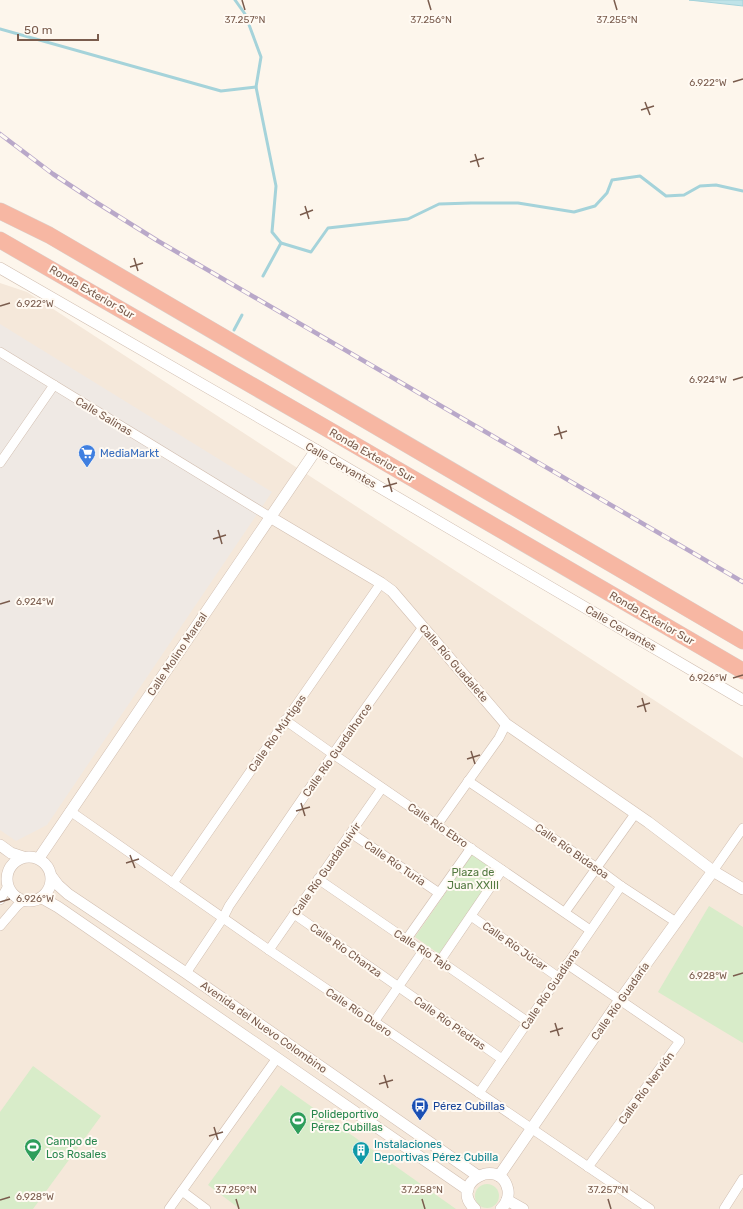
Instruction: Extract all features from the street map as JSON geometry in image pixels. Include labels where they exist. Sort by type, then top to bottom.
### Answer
[{"type":"highway","points":[[0,211],[55,239],[743,641]]},
{"type":"highway","name":"Ronda Exterior Sur","points":[[0,240],[743,671]]},
{"type":"street","name":"Calle Cervantes","points":[[0,268],[316,450],[743,700]]},
{"type":"street","name":"Calle Salinas","points":[[0,352],[270,517]]},
{"type":"street","points":[[0,463],[54,385]]},
{"type":"street","name":"Calle Molino Mareal","points":[[39,858],[316,450]]},
{"type":"street","name":"Calle Río Guadalete","points":[[270,517],[392,591],[506,724],[648,822],[713,871],[743,889]]},
{"type":"street","name":"Calle Río Múrtigas","points":[[173,883],[381,583]]},
{"type":"street","name":"Calle Río Guadalhorce","points":[[186,973],[224,918],[229,906],[333,754],[423,627]]},
{"type":"street","name":"Calle Río Ebro","points":[[285,720],[590,930]]},
{"type":"street","points":[[437,825],[499,738],[506,724]]},
{"type":"street","name":"Calle Río Bidasoa","points":[[468,781],[597,868],[620,886],[676,922]]},
{"type":"street","name":"Calle Río Guadalquivir","points":[[269,950],[382,788]]},
{"type":"street","name":"Calle Río Duero","points":[[70,811],[269,950],[650,1209]]},
{"type":"street","points":[[565,912],[635,814]]},
{"type":"street","name":"Calle Río Guadaría","points":[[499,1176],[620,1000],[743,828]]},
{"type":"street","name":"Calle Río Turia","points":[[351,833],[439,894]]},
{"type":"street","points":[[0,845],[11,853],[23,857],[39,858],[48,866],[52,877],[50,888],[42,898],[30,901],[17,898],[8,886],[4,870],[11,866],[16,860],[23,857]]},
{"type":"street","points":[[406,940],[471,848]]},
{"type":"street","points":[[440,961],[502,870]]},
{"type":"street","name":"Avenida del Nuevo Colombino","points":[[52,877],[68,894],[186,973],[478,1176]]},
{"type":"street","name":"Calle Río Tajo","points":[[318,879],[528,1022]]},
{"type":"street","points":[[0,900],[8,886]]},
{"type":"street","name":"Calle Río Guadiana","points":[[479,1093],[620,886]]},
{"type":"street","name":"Avenida del Nuevo Colombino","points":[[42,898],[58,907],[468,1190]]},
{"type":"street","points":[[0,926],[24,900]]},
{"type":"street","name":"Calle Río Chanza","points":[[294,914],[398,987]]},
{"type":"street","name":"Calle Río Júcar","points":[[471,916],[558,977]]},
{"type":"street","points":[[374,1022],[422,951]]},
{"type":"street","name":"Calle Río Nervión","points":[[567,964],[680,1041],[588,1167]]},
{"type":"street","name":"Calle Río Piedras","points":[[398,987],[502,1059]]},
{"type":"street","points":[[169,1209],[277,1058]]},
{"type":"street","points":[[475,1209],[468,1198],[468,1190],[470,1184],[478,1176],[485,1173],[492,1173],[504,1180],[508,1193],[504,1204],[523,1209]]},
{"type":"street","points":[[724,1209],[741,1185]]},
{"type":"street","points":[[182,1191],[206,1209]]},
{"type":"shaded area","points":[[0,283],[27,292],[743,758],[743,1209],[0,1209]]},
{"type":"shaded area","points":[[0,324],[272,492],[47,825],[16,841],[0,830]]},
{"type":"green space","name":"Plaza de Juan XXIII","points":[[473,853],[497,870],[439,954],[415,937]]},
{"type":"green space","points":[[709,906],[743,927],[743,1043],[658,992]]},
{"type":"green space","name":"Campo de Los Rosales","points":[[33,1066],[101,1116],[33,1209],[0,1209],[0,1112]]},
{"type":"green space","name":"Polideportivo Pérez Cubillas","points":[[281,1085],[456,1209],[240,1209],[208,1185]]},
{"type":"green space","points":[[482,1184],[492,1184],[499,1191],[499,1201],[492,1208],[482,1208],[475,1201],[475,1191]]},
{"type":"water","points":[[689,0],[743,0],[743,6]]},
{"type":"waterway","points":[[235,0],[245,14],[261,57],[256,87],[276,186],[272,232],[281,243],[311,252],[328,228],[408,219],[439,204],[518,203],[574,212],[595,206],[607,193],[612,180],[640,176],[666,196],[684,195],[700,186],[716,185],[743,191]]},
{"type":"waterway","points":[[0,29],[221,91],[256,87]]},
{"type":"waterway","points":[[263,276],[281,243]]},
{"type":"waterway","points":[[234,330],[242,315]]},
{"type":"railway","points":[[0,134],[53,174],[158,241],[743,582]]},
{"type":"place","name":"MediaMarkt","points":[[87,468]]},
{"type":"place","name":"Pérez Cubillas","points":[[420,1121]]},
{"type":"place","name":"Polideportivo Pérez Cubillas","points":[[298,1135]]},
{"type":"place","name":"Campo de Los Rosales","points":[[33,1162]]},
{"type":"place","name":"Instalaciones Deportivas Pérez Cubilla","points":[[361,1165]]}]
